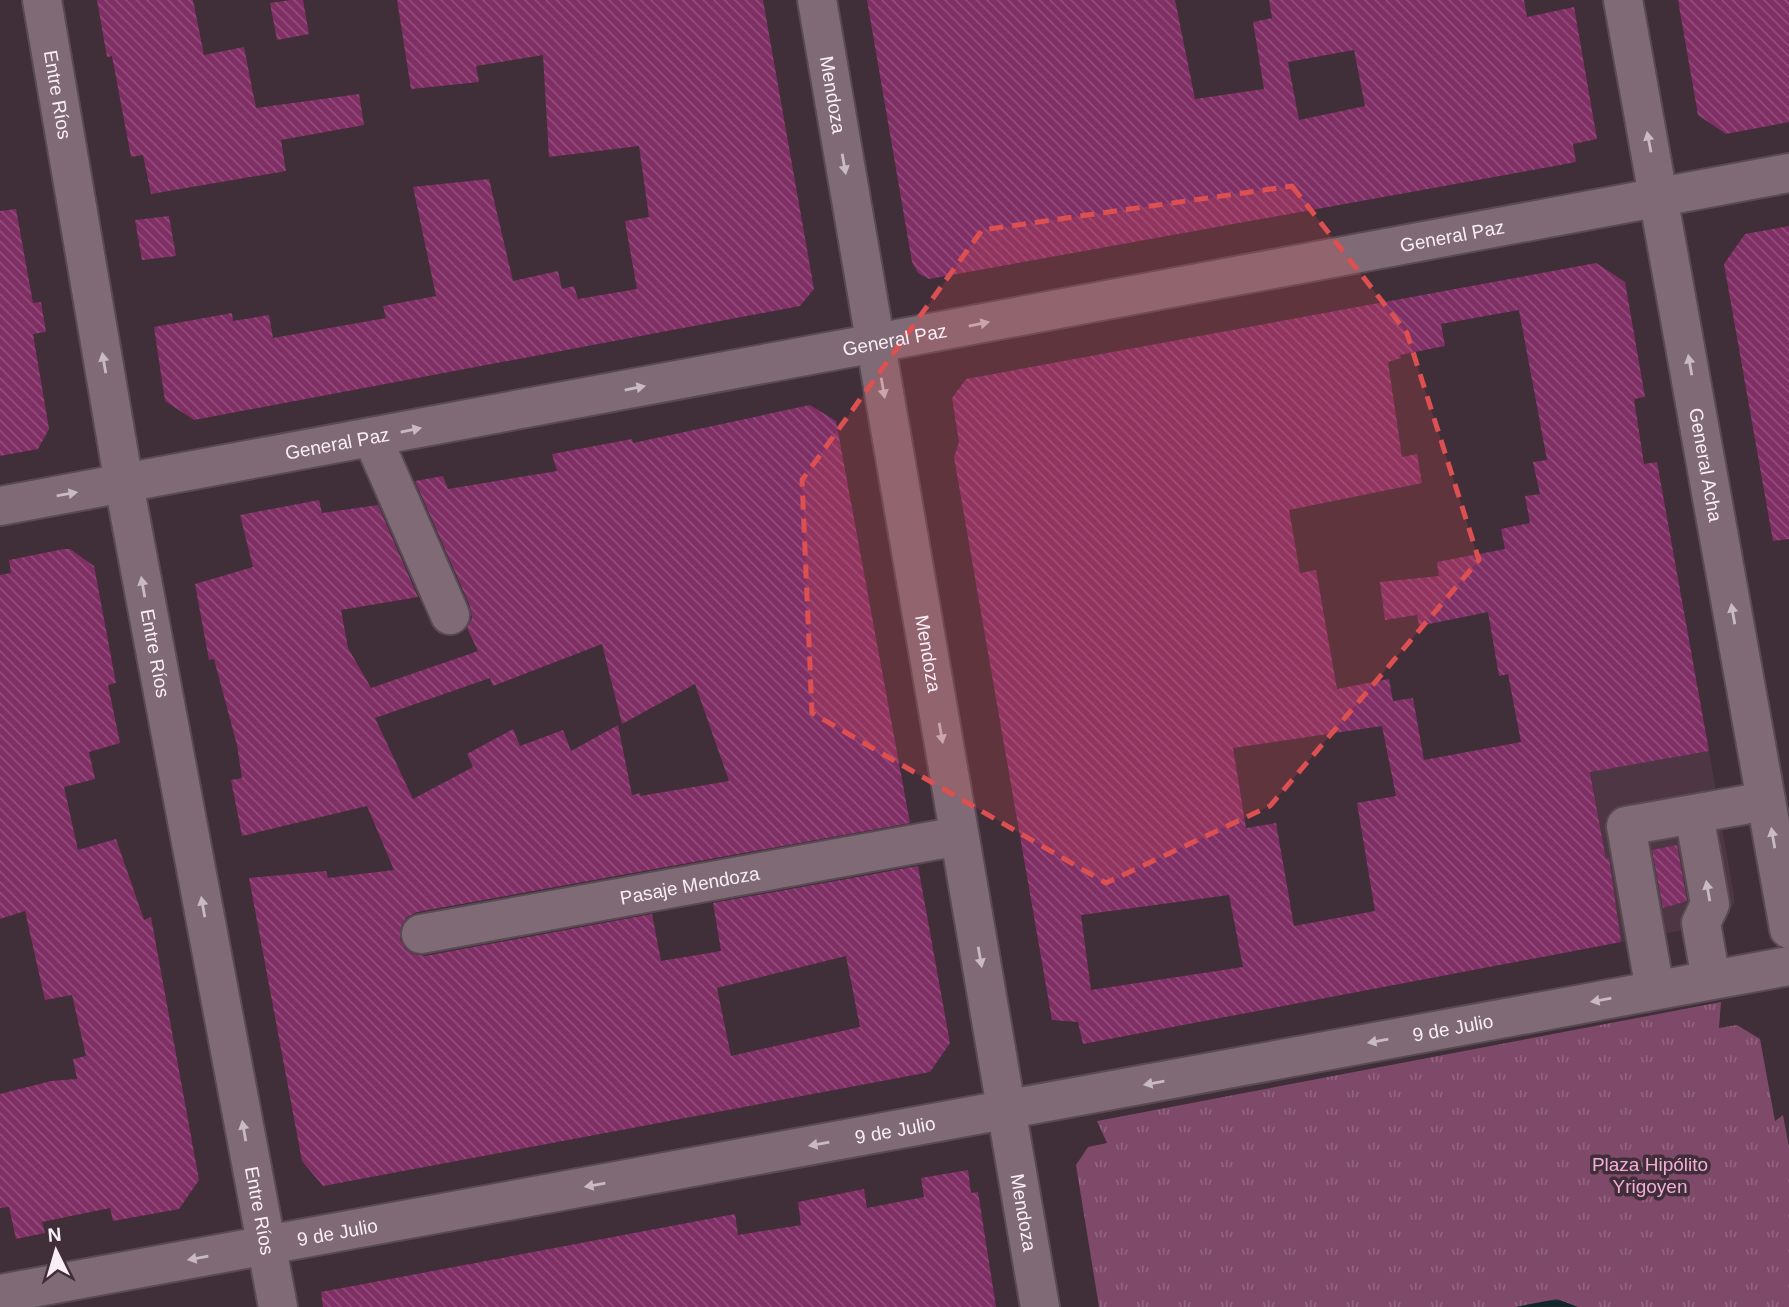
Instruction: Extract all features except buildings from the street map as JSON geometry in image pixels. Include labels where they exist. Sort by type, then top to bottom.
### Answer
[{"type":"street","name":"Entre Ríos","points":[[42,0],[124,484],[278,1307]]},
{"type":"street","name":"Mendoza","points":[[817,0],[1040,1307]]},
{"type":"street","name":"General Acha","points":[[1623,0],[1789,929]]},
{"type":"street","name":"General Paz","points":[[0,506],[1789,173]]},
{"type":"street","points":[[372,437],[450,615]]},
{"type":"street","points":[[1655,990],[1626,826],[1766,801]]},
{"type":"street","points":[[1670,818],[1688,926],[1704,981]]},
{"type":"street","points":[[1670,818],[1710,904],[1701,923],[1704,981]]},
{"type":"street","name":"Pasaje Mendoza","points":[[421,934],[959,836]]},
{"type":"street","name":"9 de Julio","points":[[0,1294],[1789,966]]},
{"type":"highlighted area","points":[[1292,186],[1407,333],[1479,560],[1270,806],[1106,883],[812,713],[802,480],[982,230]]},
{"type":"shaded area","points":[[1576,691],[1709,751],[1735,902],[1721,923],[1621,942]]},
{"type":"green space","name":"Plaza Hipólito Yrigoyen","points":[[1721,1002],[1719,1028],[1737,1025],[1760,1039],[1775,1121],[1783,1115],[1789,1147],[1789,1307],[1099,1307],[1076,1165],[1088,1147],[1107,1143],[1097,1121]]},
{"type":"water","points":[[1557,1299],[1578,1307],[1515,1307]]}]
